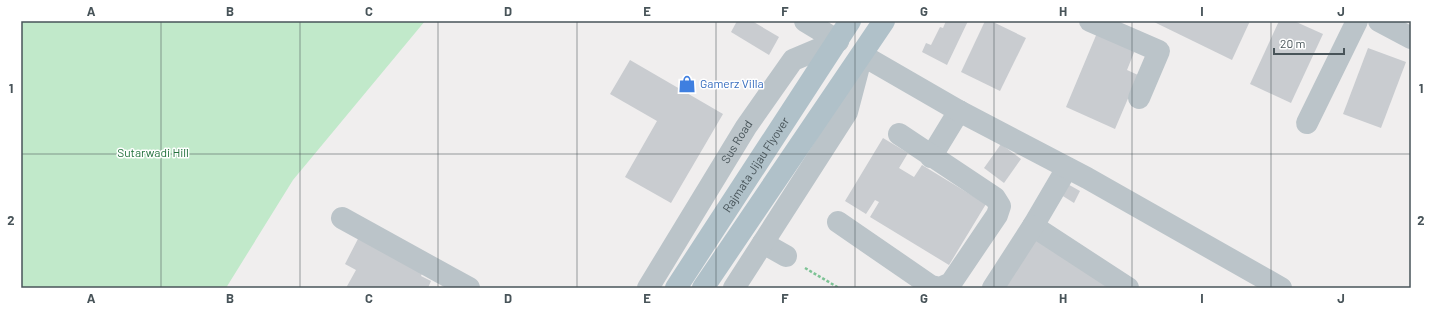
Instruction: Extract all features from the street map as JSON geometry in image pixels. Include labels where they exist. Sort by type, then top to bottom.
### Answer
[{"type":"main road","points":[[838,41],[850,21]]},
{"type":"main road","points":[[862,55],[884,21]]},
{"type":"main road","name":"Rajmata Jijau Flyover","points":[[676,288],[838,41]]},
{"type":"main road","name":"Rajmata Jijau Flyover","points":[[703,288],[862,55]]},
{"type":"street","points":[[805,21],[838,41]]},
{"type":"street","points":[[1090,21],[1159,51],[1139,98]]},
{"type":"street","points":[[1307,123],[1357,21]]},
{"type":"street","points":[[1380,21],[1411,38]]},
{"type":"street","name":"Sus Road","points":[[648,288],[746,127],[793,60],[838,41]]},
{"type":"street","points":[[734,288],[847,112],[862,55],[959,111],[1087,178],[1281,288]]},
{"type":"street","points":[[931,157],[959,111]]},
{"type":"street","points":[[838,222],[931,286],[940,288],[951,283],[997,215],[1000,206],[995,198],[931,157],[899,134]]},
{"type":"street","points":[[993,288],[1033,226],[1067,168]]},
{"type":"street","points":[[342,218],[469,288]]},
{"type":"street","points":[[1033,226],[1128,288]]},
{"type":"street","points":[[763,243],[786,256]]},
{"type":"path","points":[[786,256],[839,288]]},
{"type":"green space","name":"Sutarwadi Hill","points":[[21,21],[425,21],[293,180],[226,288],[21,288]]},
{"type":"building","points":[[737,21],[752,21],[779,37],[769,55],[731,32]]},
{"type":"building","points":[[946,21],[968,21],[947,65],[922,52],[926,43],[931,45],[940,27],[943,28]]},
{"type":"building","points":[[985,21],[991,21],[1026,38],[1000,91],[961,72]]},
{"type":"building","points":[[1152,21],[1250,21],[1232,60]]},
{"type":"building","points":[[1279,21],[1294,21],[1323,34],[1291,103],[1250,84]]},
{"type":"building","points":[[1097,33],[1135,50],[1127,70],[1138,75],[1115,129],[1066,107]]},
{"type":"building","points":[[1368,48],[1406,62],[1381,128],[1343,114]]},
{"type":"building","points":[[630,60],[723,114],[671,203],[625,177],[657,121],[610,94]]},
{"type":"building","points":[[883,138],[908,153],[899,168],[914,177],[922,165],[986,204],[949,265],[870,217],[879,202],[875,200],[866,214],[845,201]]},
{"type":"building","points":[[1001,144],[1021,159],[1004,183],[984,168]]},
{"type":"building","points":[[1064,182],[1080,191],[1074,203],[1058,193]]},
{"type":"building","points":[[360,235],[424,269],[421,276],[431,281],[428,288],[346,288],[356,270],[345,264]]},
{"type":"building","points":[[1036,237],[1109,288],[1001,288]]},
{"type":"place","name":"Gamerz Villa","points":[[687,84]]}]
